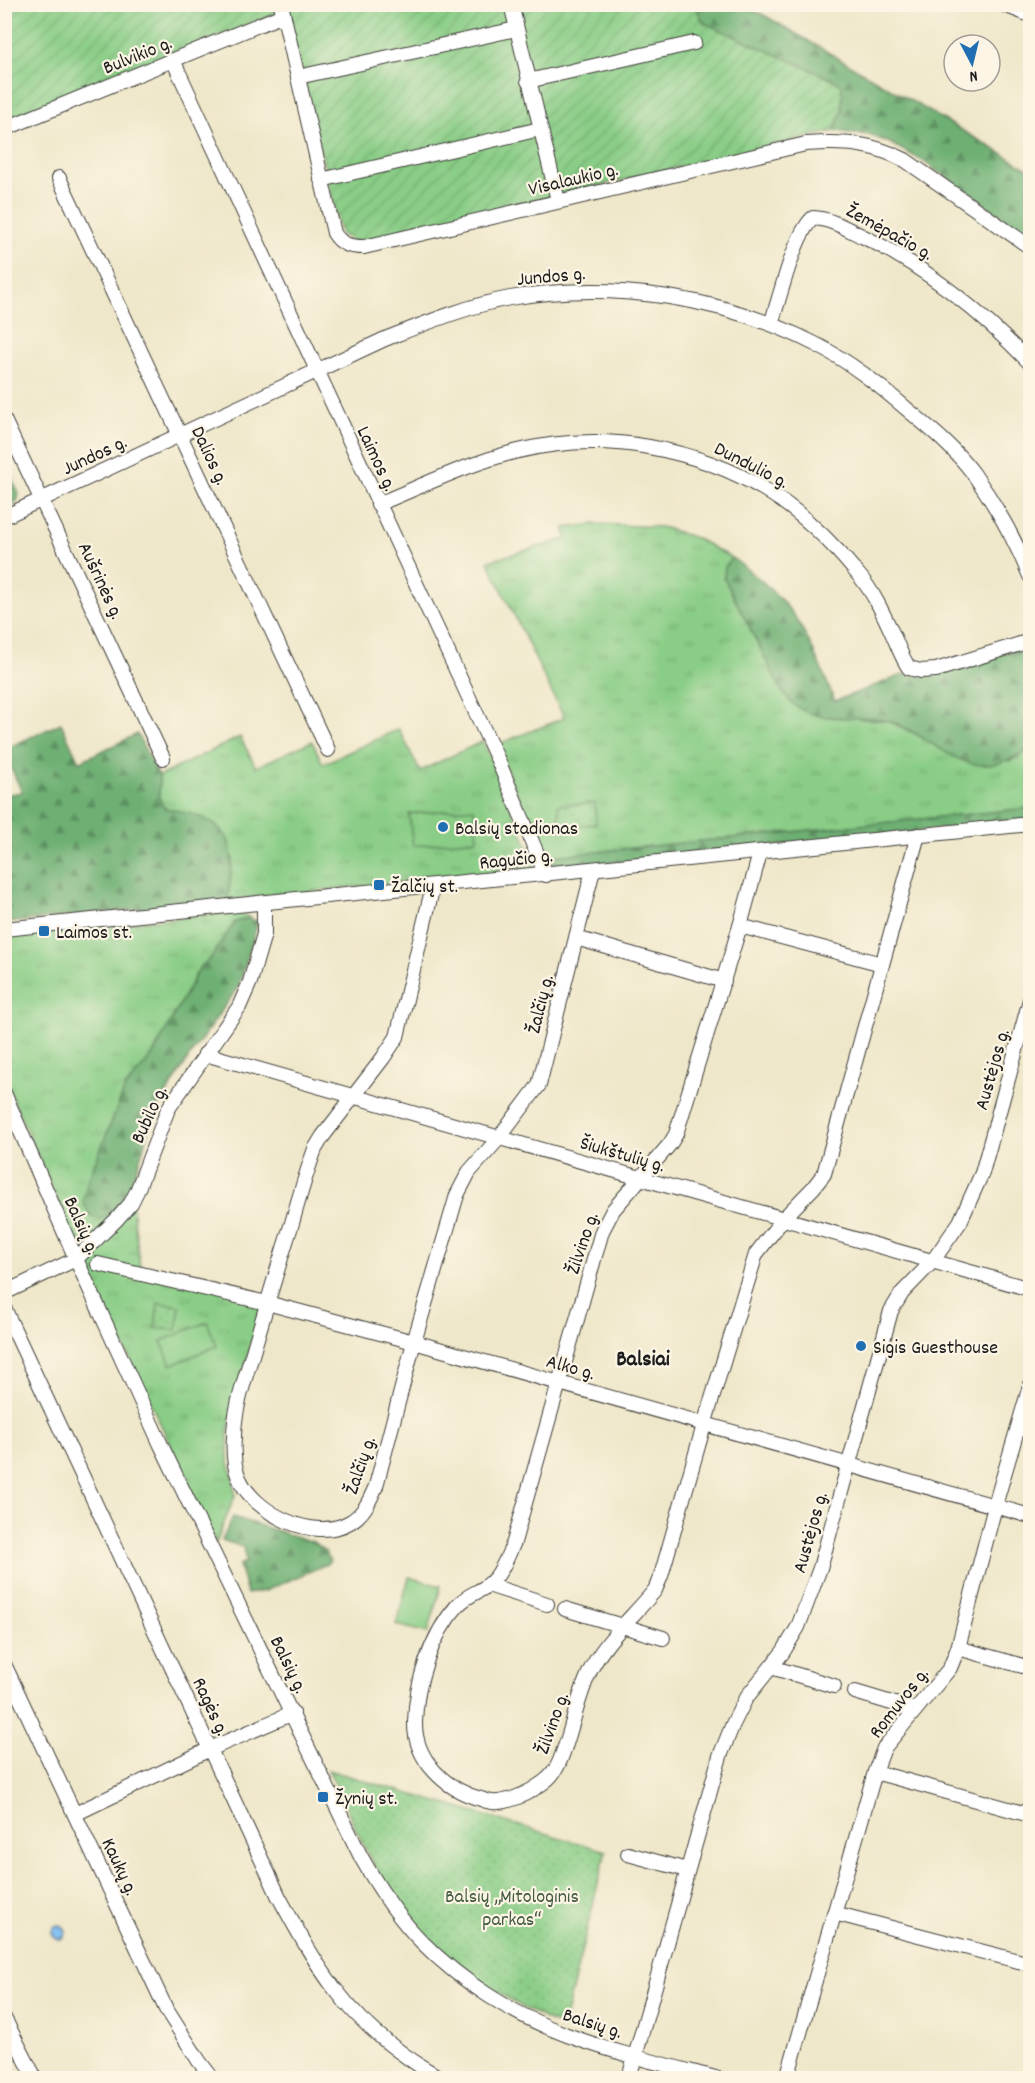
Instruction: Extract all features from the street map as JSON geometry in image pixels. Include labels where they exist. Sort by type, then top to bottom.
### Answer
[{"type":"street","points":[[511,4],[558,201]]},
{"type":"street","points":[[1002,4],[1030,15]]},
{"type":"street","name":"Bulvikio g.","points":[[4,129],[173,60],[282,10]]},
{"type":"street","name":"Visalaukio g.","points":[[282,10],[334,233],[345,244],[354,247],[364,247],[806,144],[832,142],[858,144],[884,150],[905,160],[1030,247]]},
{"type":"street","points":[[298,77],[516,29]]},
{"type":"street","points":[[528,81],[694,43]]},
{"type":"street","name":"Laimos g.","points":[[173,60],[497,758],[546,874]]},
{"type":"street","points":[[321,180],[540,129]]},
{"type":"street","name":"Dalios g.","points":[[59,178],[328,750]]},
{"type":"street","name":"Žemėpačio g.","points":[[771,324],[799,237],[807,223],[813,218],[827,219],[894,251],[925,270],[988,321],[1030,363]]},
{"type":"street","name":"Jundos g.","points":[[4,518],[385,339],[463,309],[504,299],[545,293],[595,291],[667,296],[732,311],[771,324],[817,345],[877,383],[939,437],[972,472],[1009,530],[1030,576]]},
{"type":"street","name":"Aušrinės g.","points":[[4,420],[163,758]]},
{"type":"street","name":"Dundulio g.","points":[[378,504],[513,452],[545,446],[578,442],[606,442],[682,453],[726,468],[759,486],[783,501],[823,534],[874,596],[909,668],[921,671],[936,670],[1030,641]]},
{"type":"street","name":"Ragučio g.","points":[[4,929],[1030,824]]},
{"type":"street","name":"Žilvino g.","points":[[760,853],[724,981],[676,1134],[642,1178],[613,1210],[602,1231],[514,1542],[506,1559],[488,1585],[473,1592],[445,1621],[426,1666],[417,1701],[415,1724],[417,1742],[434,1771],[455,1790],[474,1797],[495,1803],[513,1800],[543,1784],[554,1773],[589,1674],[606,1647],[655,1590],[756,1254],[783,1219],[824,1174],[918,835]]},
{"type":"street","name":"Žalčių g.","points":[[433,886],[397,1037],[315,1149],[267,1302],[238,1407],[234,1434],[235,1468],[247,1492],[261,1507],[290,1522],[308,1528],[323,1529],[350,1522],[369,1503],[376,1486],[414,1342],[457,1195],[469,1172],[499,1138],[539,1085],[593,870]]},
{"type":"street","name":"Bubilo g.","points":[[4,1293],[76,1258],[131,1203],[168,1109],[239,1007],[250,982],[264,934],[264,903]]},
{"type":"street","points":[[740,926],[882,964]]},
{"type":"street","points":[[576,938],[724,981]]},
{"type":"street","name":"Austėjos g.","points":[[628,2079],[720,1756],[746,1698],[791,1641],[807,1608],[891,1311],[902,1293],[932,1262],[960,1222],[982,1173],[1030,1000]]},
{"type":"street","name":"Šiukštulių g.","points":[[205,1054],[1030,1289]]},
{"type":"street","name":"Balsių g.","points":[[4,1093],[161,1445],[361,1857],[394,1908],[421,1942],[469,1982],[520,2013],[569,2036],[716,2079]]},
{"type":"street","name":"Alko g.","points":[[98,1264],[267,1302],[1030,1516]]},
{"type":"street","name":"Ragės g.","points":[[4,1308],[279,1897],[335,1988],[357,2014],[392,2046],[440,2079]]},
{"type":"street","name":"Romuvos g.","points":[[787,2079],[875,1772],[884,1748],[950,1668],[958,1648],[1030,1386]]},
{"type":"street","points":[[488,1585],[548,1604]]},
{"type":"street","points":[[565,1609],[663,1638]]},
{"type":"street","points":[[958,1648],[1030,1668]]},
{"type":"street","name":"Kaukų g.","points":[[4,1664],[166,2009],[212,2079]]},
{"type":"street","points":[[771,1667],[834,1686]]},
{"type":"street","points":[[855,1692],[915,1710]]},
{"type":"street","points":[[75,1814],[210,1749],[293,1713]]},
{"type":"street","points":[[875,1772],[1030,1815]]},
{"type":"street","points":[[628,1854],[687,1870]]},
{"type":"street","points":[[834,1913],[1030,1964]]},
{"type":"street","points":[[4,2019],[35,2079]]},
{"type":"green space","points":[[5,4],[694,5],[704,23],[834,80],[842,86],[842,110],[834,131],[354,242],[341,234],[286,10],[5,119]]},
{"type":"green space","points":[[694,5],[739,5],[764,15],[1030,170],[1030,237],[923,161],[888,142],[869,135],[834,131],[842,110],[842,86],[834,80],[704,23]]},
{"type":"green space","points":[[4,462],[19,494],[17,502],[4,510]]},
{"type":"green space","points":[[595,524],[662,527],[696,538],[732,558],[725,567],[724,578],[790,701],[862,719],[888,721],[920,736],[1010,761],[1030,749],[1030,808],[544,857],[496,745],[564,718],[488,561],[566,539],[565,528]]},
{"type":"green space","points":[[732,558],[752,573],[790,610],[808,640],[835,701],[905,674],[921,676],[1030,645],[1030,749],[1013,758],[990,765],[971,763],[959,759],[889,721],[814,715],[792,703],[781,690],[724,578],[725,567]]},
{"type":"green space","points":[[61,723],[79,762],[137,734],[159,776],[159,797],[164,808],[189,813],[208,821],[219,828],[226,837],[232,859],[228,900],[5,923],[5,795],[22,792],[5,755],[5,749]]},
{"type":"green space","points":[[399,729],[420,771],[483,741],[536,865],[532,869],[228,900],[233,857],[191,814],[164,808],[159,797],[159,776],[240,737],[256,767],[312,741],[323,764]]},
{"type":"green space","points":[[595,803],[596,824],[560,827],[558,805]]},
{"type":"green space","name":"Balsių stadionas","points":[[474,808],[477,839],[413,846],[409,814]]},
{"type":"green space","points":[[1030,808],[1030,820],[559,868],[544,857]]},
{"type":"green space","points":[[241,912],[249,918],[235,923],[211,958],[200,967],[152,1056],[125,1088],[109,1214],[130,1190],[140,1266],[263,1299],[228,1430],[228,1458],[235,1496],[216,1543],[75,1241],[5,1081],[4,935]]},
{"type":"green space","points":[[249,918],[258,922],[239,986],[189,1057],[154,1115],[130,1190],[109,1214],[99,1220],[90,1215],[83,1202],[87,1183],[125,1088],[152,1056],[200,967],[211,958],[235,922]]},
{"type":"green space","points":[[158,1303],[180,1306],[177,1330],[155,1328]]},
{"type":"green space","points":[[207,1322],[217,1346],[171,1365],[161,1341]]},
{"type":"green space","points":[[233,1517],[313,1542],[325,1551],[330,1560],[327,1564],[265,1591],[247,1594],[239,1565],[246,1562],[243,1547],[222,1540]]},
{"type":"green space","points":[[409,1577],[441,1586],[428,1633],[396,1625]]},
{"type":"green space","name":"Balsių „Mitologinis parkas“","points":[[328,1770],[606,1851],[563,2027],[483,1983],[435,1944],[414,1922],[394,1898],[378,1873]]},
{"type":"water","points":[[56,1925],[62,1925],[66,1932],[62,1939],[56,1939],[52,1935],[52,1929]]},
{"type":"place","name":"Balsių stadionas","points":[[443,827]]},
{"type":"place","name":"Žalčių st.","points":[[379,885]]},
{"type":"place","name":"Laimos st.","points":[[44,931]]},
{"type":"place","name":"Sigis Guesthouse","points":[[861,1346]]},
{"type":"place","name":"Žynių st.","points":[[323,1797]]},
{"type":"district","name":"Balsiai","points":[[643,1357]]}]
